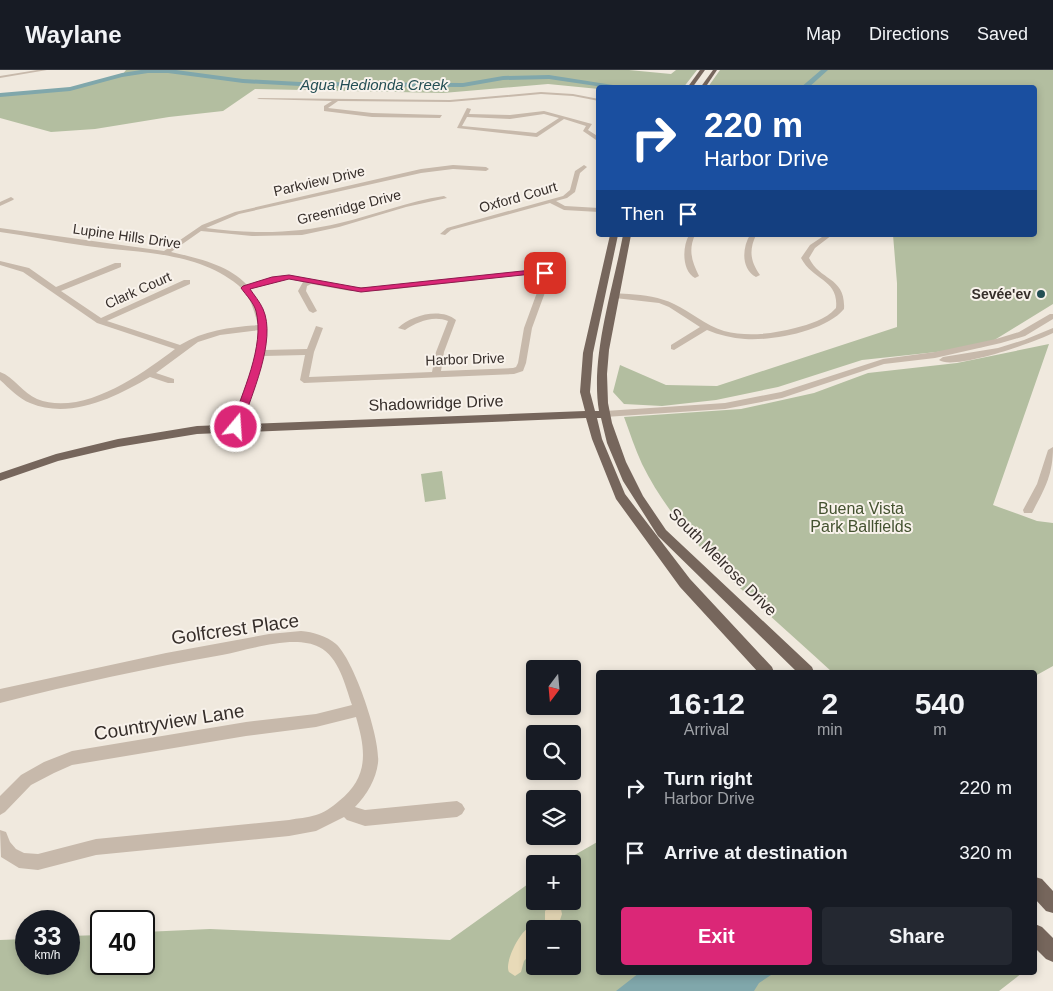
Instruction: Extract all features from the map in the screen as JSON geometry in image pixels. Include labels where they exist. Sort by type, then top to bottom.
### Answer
[{"type":"main road","points":[[691,85],[703,70]]},
{"type":"main road","points":[[704,85],[715,70]]},
{"type":"main road","name":"South Melrose Drive","points":[[614,237],[588,353],[585,392],[589,414],[606,463],[620,496],[656,546],[685,583],[765,670]]},
{"type":"main road","name":"South Melrose Drive","points":[[627,237],[602,360],[605,414],[612,440],[625,471],[647,513],[662,533],[805,670]]},
{"type":"main road","name":"Shadowridge Drive","points":[[0,477],[56,458],[118,443],[179,432],[236,427],[605,414]]},
{"type":"main road","points":[[1037,888],[1053,904]]},
{"type":"main road","points":[[1037,936],[1053,952]]},
{"type":"street","points":[[0,77],[45,70]]},
{"type":"street","points":[[259,99],[312,98],[450,101],[532,93],[573,95],[596,99]]},
{"type":"street","points":[[337,100],[326,107],[326,110],[372,115],[440,116]]},
{"type":"street","points":[[469,110],[460,127],[537,135],[564,117]]},
{"type":"street","points":[[465,116],[510,117],[544,112],[590,125],[585,130],[596,138]]},
{"type":"street","name":"Parkview Drive","points":[[167,252],[215,220],[237,213],[421,171],[453,167],[486,169]]},
{"type":"street","name":"Oxford Court","points":[[443,234],[449,230],[565,196],[572,191],[577,172],[584,167]]},
{"type":"street","name":"Greenridge Drive","points":[[200,229],[252,236],[305,233],[338,226],[428,200],[444,198]]},
{"type":"street","points":[[0,204],[11,199]]},
{"type":"street","points":[[550,201],[564,208],[596,210]]},
{"type":"street","name":"Lupine Hills Drive","points":[[0,230],[167,252],[210,264],[234,278],[245,288],[260,309],[263,327],[260,353],[236,427]]},
{"type":"street","points":[[691,237],[686,250],[688,262],[695,276]]},
{"type":"street","points":[[752,237],[746,254],[750,266],[756,275]]},
{"type":"street","points":[[615,296],[643,297],[668,304],[706,327],[728,335],[760,337],[818,324],[832,318],[840,310],[841,296],[830,283],[812,269],[805,258],[815,243],[826,237]]},
{"type":"street","points":[[0,263],[26,270],[100,322],[181,348]]},
{"type":"street","points":[[56,290],[118,265]]},
{"type":"street","name":"Harbor Drive","points":[[245,288],[289,277],[361,290],[532,272],[545,273],[547,276],[528,328],[520,369],[503,372],[436,373],[304,380],[310,352],[319,328]]},
{"type":"street","points":[[311,280],[304,286],[302,291],[313,311]]},
{"type":"street","name":"Clark Court","points":[[100,322],[187,282]]},
{"type":"street","points":[[402,328],[414,319],[443,316],[452,320],[440,352],[436,373]]},
{"type":"street","name":"Shadowridge Drive","points":[[605,414],[725,406],[782,395],[883,362],[935,355],[998,342],[1022,334],[1053,316]]},
{"type":"street","points":[[0,375],[35,402],[56,406],[77,404],[100,397],[148,373],[194,340],[229,330],[263,327]]},
{"type":"street","points":[[674,347],[706,327]]},
{"type":"street","name":"Shadowridge Drive","points":[[875,366],[890,367],[985,354],[1033,340],[1053,330]]},
{"type":"street","points":[[260,353],[310,352]]},
{"type":"street","points":[[148,373],[170,380]]},
{"type":"street","points":[[1028,510],[1042,484],[1053,450]]},
{"type":"street","points":[[1042,484],[1053,488]]},
{"type":"street","name":"Golfcrest Place","points":[[0,696],[104,671],[202,652],[296,637],[313,639],[333,649],[343,664],[370,741],[371,760],[363,782],[346,807],[316,824],[82,849],[42,861],[31,862],[13,857],[3,847],[0,838]]},
{"type":"street","name":"Countryview Lane","points":[[0,807],[26,780],[49,767],[72,758],[248,728],[318,722],[359,709]]},
{"type":"street","points":[[346,807],[352,815],[365,818],[457,809]]},
{"type":"green space","points":[[126,70],[629,70],[671,74],[676,70],[697,70],[685,85],[596,85],[596,89],[548,84],[443,93],[255,89],[223,111],[169,117],[95,129],[51,132],[0,118],[0,96],[70,89],[122,75]]},
{"type":"green space","points":[[720,70],[1053,70],[1053,304],[983,347],[862,360],[778,387],[716,400],[662,406],[624,404],[613,392],[620,365],[666,385],[717,386],[897,327],[897,283],[893,237],[1037,237],[1037,85],[709,85]]},
{"type":"green space","name":"Buena Vista Park Ballfields","points":[[1049,344],[993,505],[1037,521],[1053,523],[1053,666],[1037,675],[1037,670],[830,670],[727,576],[679,522],[659,494],[642,464],[624,417],[741,409],[814,393],[868,373],[957,363]]},
{"type":"green space","points":[[442,471],[446,499],[425,502],[421,474]]},
{"type":"green space","points":[[596,843],[596,975],[1019,975],[999,991],[0,991],[0,940],[15,939],[15,975],[80,975],[80,936],[90,935],[90,975],[155,975],[155,932],[210,929],[450,940],[526,885],[526,910],[581,910],[581,855],[575,855]]},
{"type":"sand","points":[[561,910],[560,920],[545,920],[545,911]]},
{"type":"sand","points":[[526,930],[526,959],[521,972],[515,976],[509,972],[508,968],[510,956],[516,942]]},
{"type":"water","points":[[636,975],[771,975],[759,983],[754,991],[616,991]]},
{"type":"waterway","name":"Agua Hedionda Creek","points":[[807,85],[825,70]]},
{"type":"waterway","name":"Agua Hedionda Creek","points":[[0,95],[70,89],[122,75],[148,71],[168,71],[243,81],[300,84],[463,85],[503,78],[549,77],[607,85]]},
{"type":"place","name":"Sevée'ev","points":[[1041,294]]},
{"type":"route","points":[[236,427],[263,341],[260,309],[245,288],[289,277],[361,290],[532,272],[545,273]]}]
